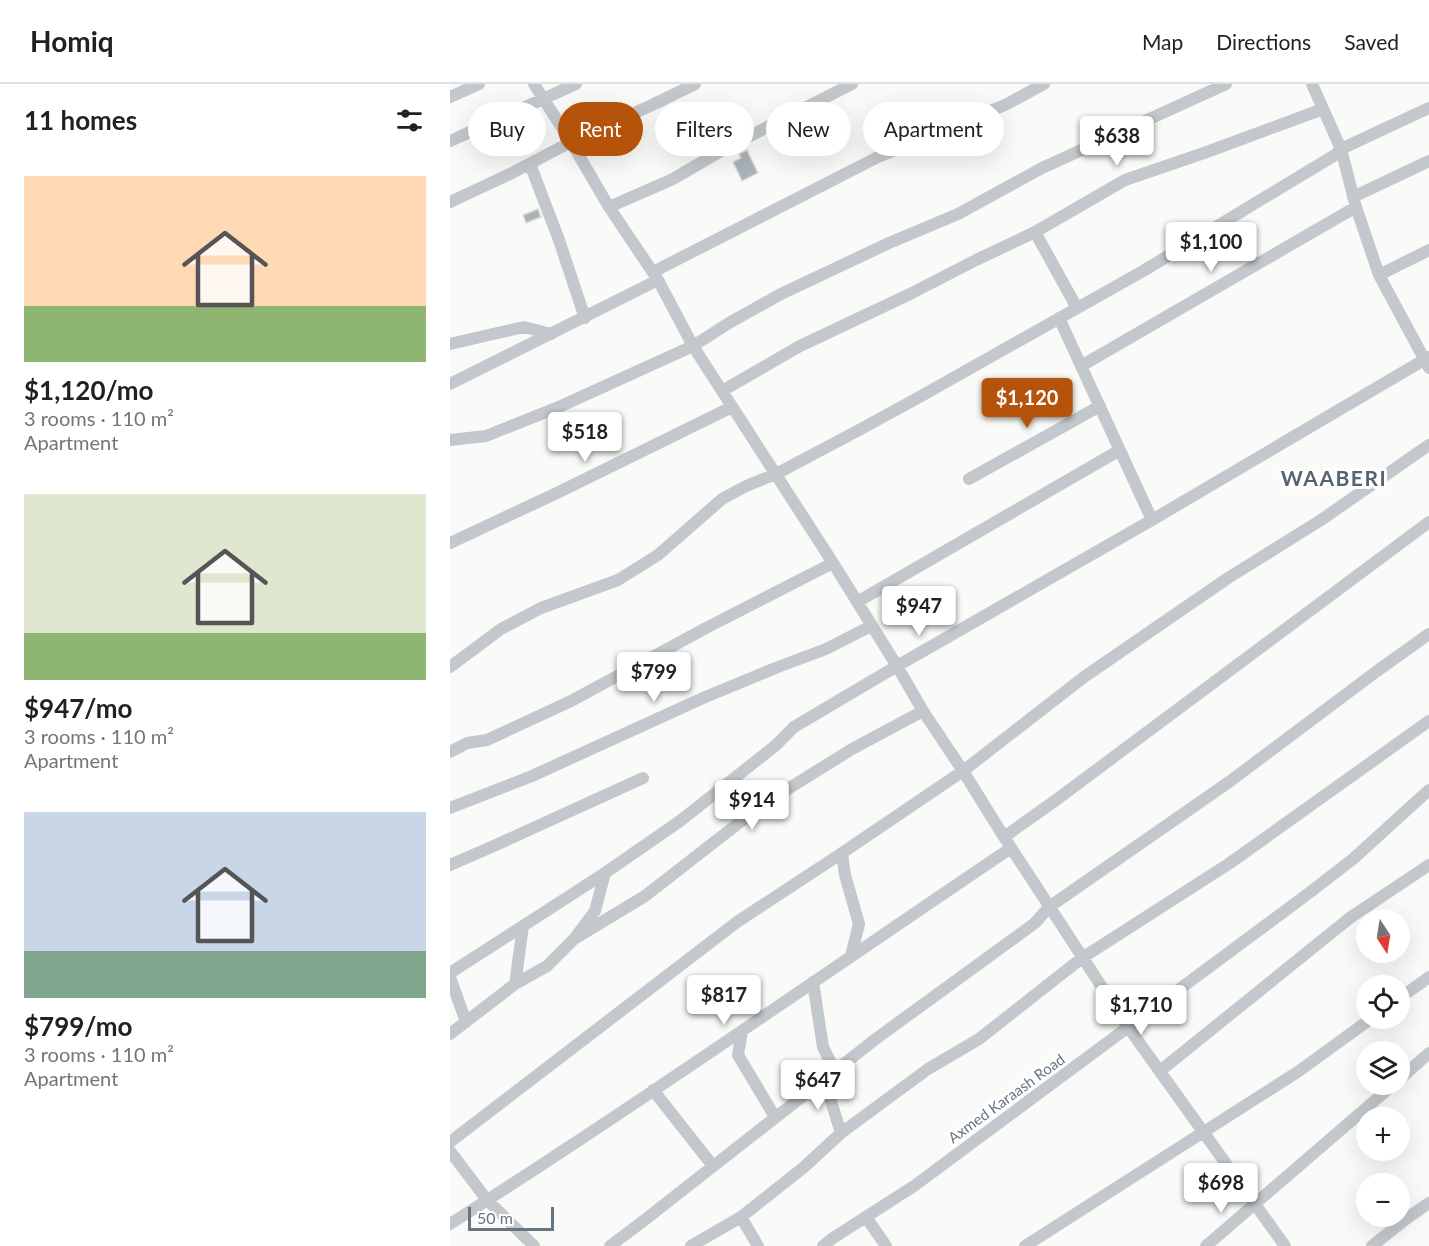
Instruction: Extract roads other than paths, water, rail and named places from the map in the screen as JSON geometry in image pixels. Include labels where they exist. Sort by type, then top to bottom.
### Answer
[{"type":"street","points":[[450,97],[479,84]]},
{"type":"street","points":[[534,84],[558,122]]},
{"type":"street","points":[[450,141],[576,84]]},
{"type":"street","points":[[643,109],[695,84]]},
{"type":"street","points":[[609,207],[673,179],[726,148],[852,84]]},
{"type":"street","points":[[450,384],[585,318],[655,276],[878,157],[1005,105],[1044,84]]},
{"type":"street","points":[[450,440],[486,436],[561,406],[693,346],[781,294],[889,243],[958,214],[1042,168],[1226,84]]},
{"type":"street","points":[[466,1022],[450,975],[680,821],[775,746],[794,727],[1428,361],[1379,275],[1354,202],[1341,149],[1312,84]]},
{"type":"street","points":[[450,667],[501,628],[542,608],[618,580],[658,555],[722,499],[776,474],[868,425],[1143,271],[1335,155],[1341,149],[1429,108]]},
{"type":"street","points":[[722,391],[800,346],[1035,232],[1125,180],[1323,109]]},
{"type":"street","points":[[450,202],[558,149]]},
{"type":"street","points":[[579,156],[609,207],[655,276],[693,346],[833,563],[1007,843],[1128,1027],[1285,1246]]},
{"type":"street","points":[[1081,366],[1354,202],[1429,161]]},
{"type":"street","points":[[530,164],[585,318]]},
{"type":"street","points":[[1035,232],[1077,308]]},
{"type":"street","points":[[1379,275],[1429,250]]},
{"type":"street","points":[[1059,318],[1152,520]]},
{"type":"street","points":[[450,344],[524,327],[551,334]]},
{"type":"street","points":[[969,479],[1100,406]]},
{"type":"street","points":[[450,543],[732,407]]},
{"type":"street","points":[[450,1142],[737,922],[963,771],[1084,677],[1228,578],[1322,520],[1429,445]]},
{"type":"street","points":[[857,602],[1120,450]]},
{"type":"street","points":[[450,1224],[851,956],[1007,843],[1056,800],[1429,522]]},
{"type":"street","points":[[450,752],[467,743],[487,740],[571,701],[833,563]]},
{"type":"street","points":[[450,808],[532,776],[703,698],[826,649],[872,626]]},
{"type":"street","points":[[610,1246],[877,1038],[1035,923],[1049,907],[1229,782],[1429,634]]},
{"type":"street","points":[[574,939],[645,896],[762,805],[852,749],[923,711]]},
{"type":"street","points":[[691,1246],[741,1217],[803,1168],[841,1133],[928,1069],[979,1039],[1083,958],[1230,863],[1429,721]]},
{"type":"street","points":[[450,865],[643,778]]},
{"type":"street","name":"Axmed Karaash Road","points":[[823,1246],[914,1186],[1309,893],[1353,859],[1429,790]]},
{"type":"street","points":[[842,853],[845,875],[859,924],[851,956]]},
{"type":"street","points":[[1160,1071],[1351,917],[1429,865]]},
{"type":"street","points":[[450,1034],[515,984],[547,966],[574,939],[595,911],[605,873]]},
{"type":"street","points":[[515,984],[523,926]]},
{"type":"street","points":[[1410,991],[1429,977]]},
{"type":"street","points":[[813,982],[823,1047],[835,1071]]},
{"type":"street","points":[[1025,1246],[1299,1071],[1357,1029]]},
{"type":"street","points":[[742,1031],[738,1055],[775,1117]]},
{"type":"street","points":[[1410,1070],[1429,1053]]},
{"type":"street","points":[[824,1079],[841,1133]]},
{"type":"street","points":[[653,1090],[713,1166]]},
{"type":"street","points":[[1206,1246],[1381,1095]]},
{"type":"street","points":[[450,1151],[487,1200],[533,1244],[544,1246]]},
{"type":"street","points":[[1372,1246],[1429,1203]]},
{"type":"street","points":[[741,1217],[758,1246]]},
{"type":"street","points":[[866,1217],[886,1246]]},
{"type":"district","name":"WAABERI","points":[[1334,477]]}]
